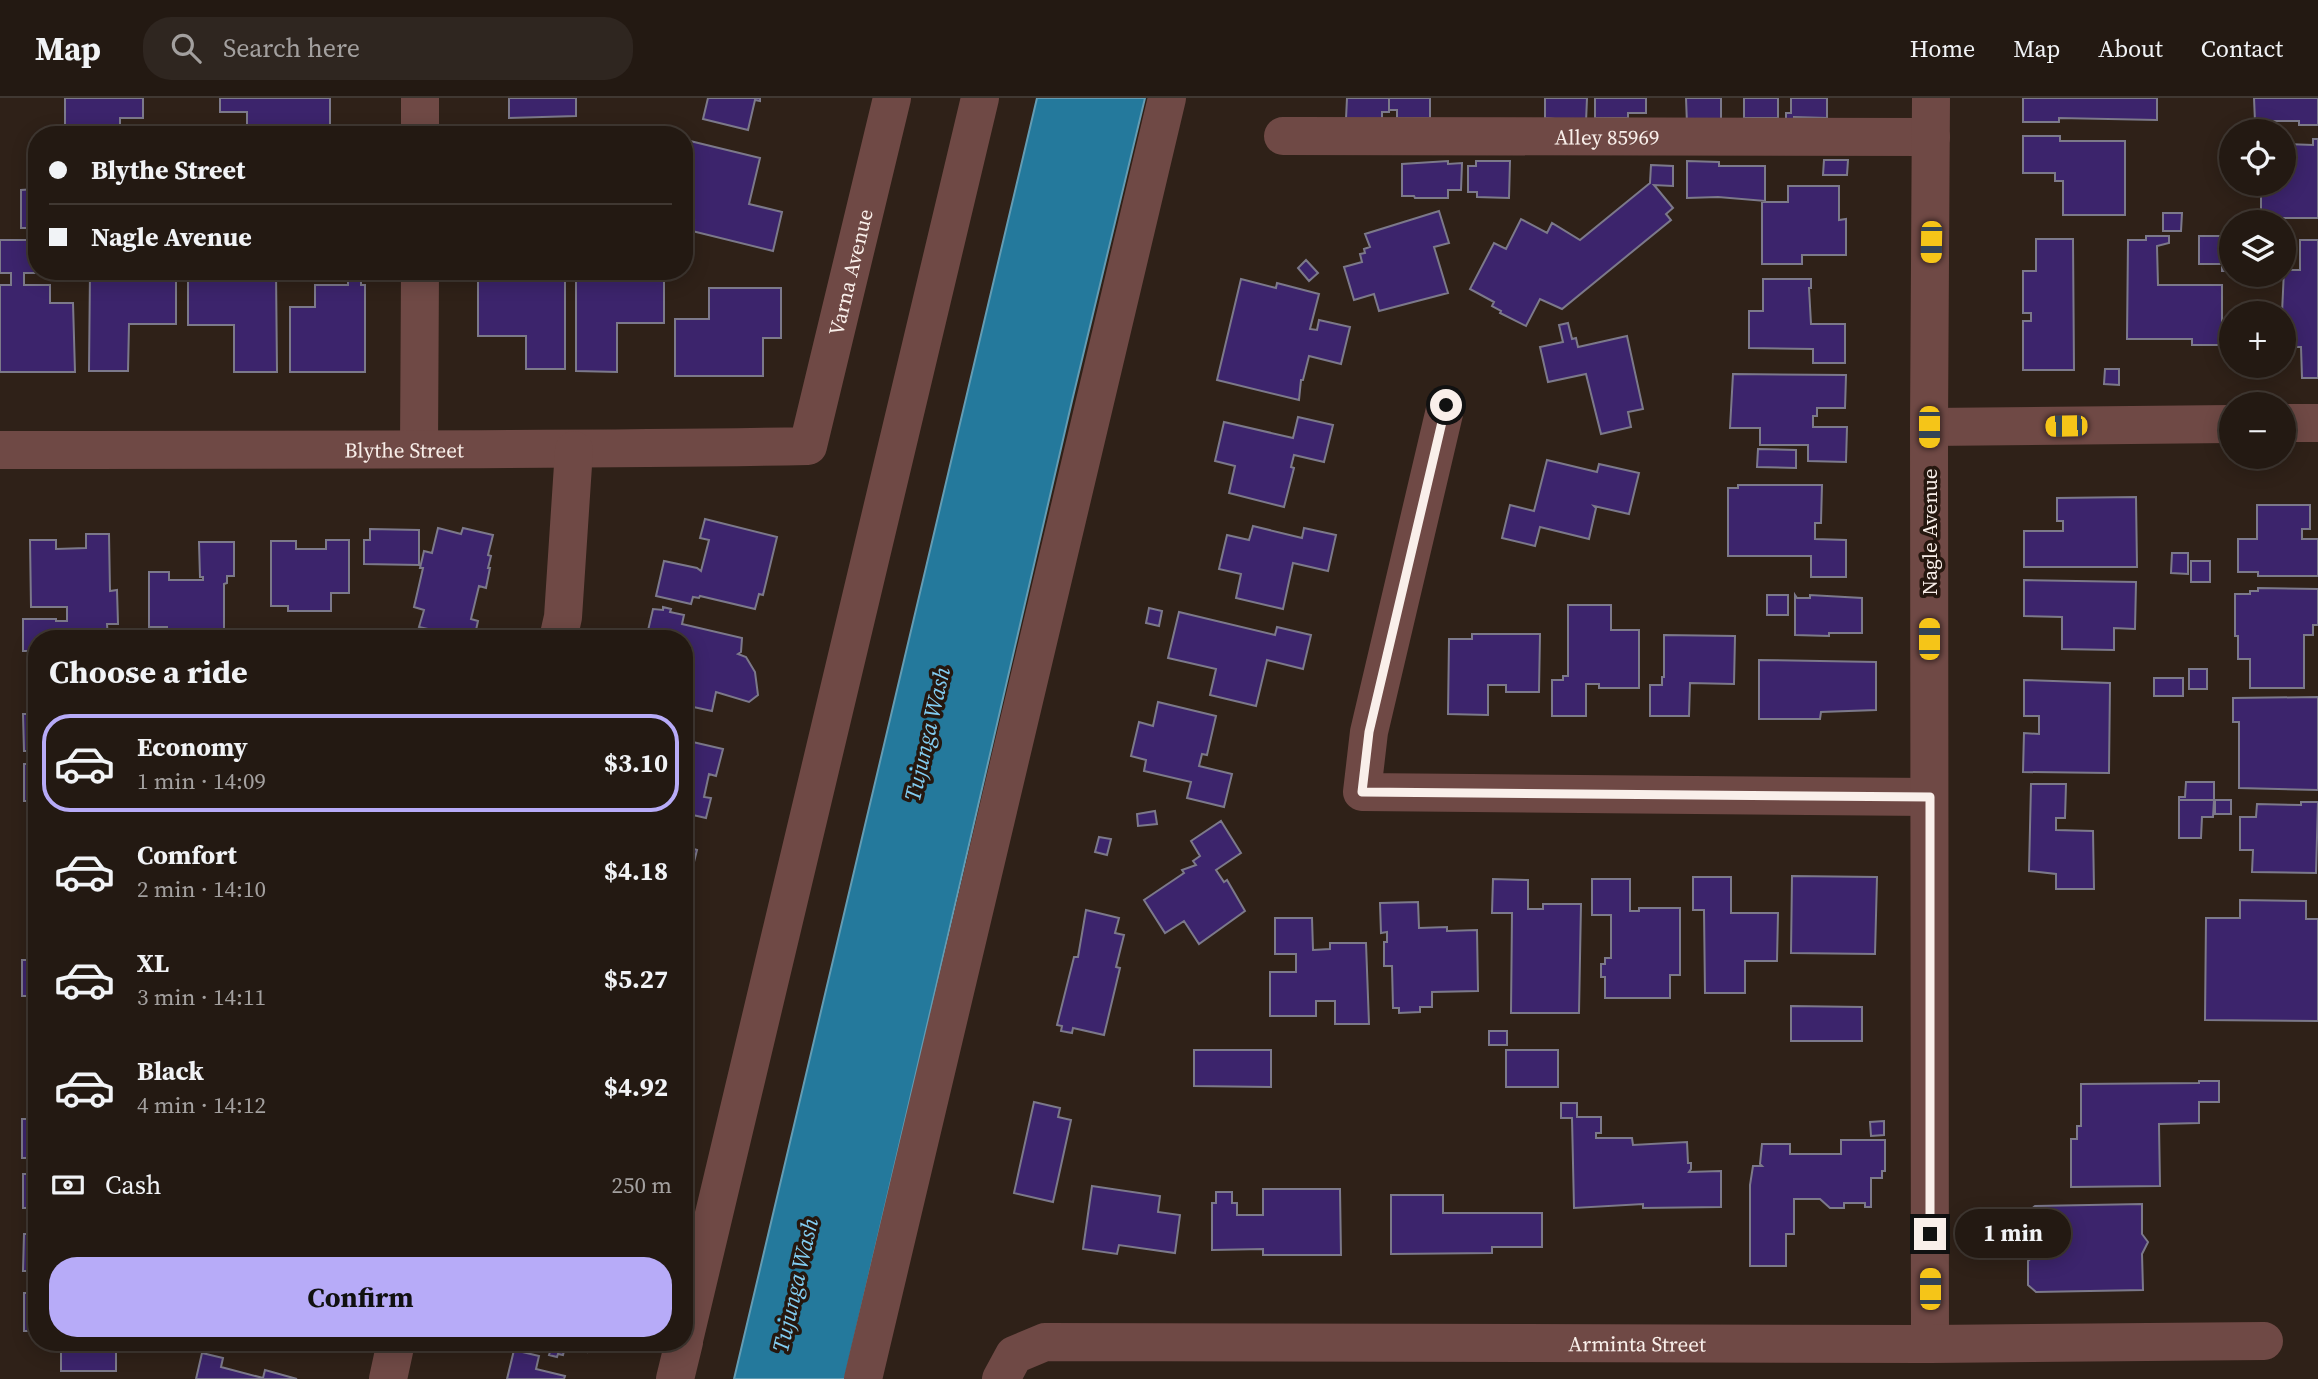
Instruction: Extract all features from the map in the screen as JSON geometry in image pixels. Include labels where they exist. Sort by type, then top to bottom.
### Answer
[{"type":"street","points":[[420,98],[420,126]]},
{"type":"street","name":"Varna Avenue","points":[[808,446],[892,98]]},
{"type":"street","points":[[693,1303],[980,98]]},
{"type":"street","points":[[863,1379],[1167,98]]},
{"type":"street","name":"Nagle Avenue","points":[[1930,1344],[1931,98]]},
{"type":"street","name":"Alley 85969","points":[[1283,136],[1931,137]]},
{"type":"street","points":[[419,448],[420,280]]},
{"type":"street","points":[[1446,405],[1369,732],[1362,792],[1930,797]]},
{"type":"street","points":[[2296,423],[2318,423]]},
{"type":"street","points":[[1929,427],[2219,424]]},
{"type":"street","name":"Blythe Street","points":[[0,450],[574,450],[808,446]]},
{"type":"street","points":[[560,630],[574,450]]},
{"type":"street","name":"Arminta Street","points":[[1007,1367],[1045,1342],[1930,1344],[2264,1341]]},
{"type":"street","points":[[388,1379],[394,1351]]},
{"type":"street","points":[[675,1379],[682,1351]]},
{"type":"water","name":"Tujunga Wash","points":[[1037,98],[1145,98],[845,1379],[734,1379]]},
{"type":"building","points":[[65,98],[143,98],[143,118],[120,118],[120,126],[65,126]]},
{"type":"building","points":[[220,98],[330,98],[330,126],[247,126],[247,112],[220,112]]},
{"type":"building","points":[[509,98],[576,98],[576,116],[509,118]]},
{"type":"building","points":[[708,98],[760,98],[760,101],[755,100],[748,130],[703,119]]},
{"type":"building","points":[[1347,98],[1389,98],[1389,112],[1382,112],[1382,119],[1346,119]]},
{"type":"building","points":[[1389,98],[1430,98],[1430,118],[1397,118],[1397,110],[1389,110]]},
{"type":"building","points":[[1545,98],[1587,98],[1586,122],[1545,118]]},
{"type":"building","points":[[1595,98],[1646,98],[1646,113],[1628,113],[1628,118],[1595,118]]},
{"type":"building","points":[[1686,98],[1721,98],[1721,124],[1687,124]]},
{"type":"building","points":[[1744,98],[1778,98],[1778,118],[1744,118]]},
{"type":"building","points":[[1791,98],[1827,98],[1827,118],[1794,117],[1794,122],[1786,122],[1786,113],[1791,113]]},
{"type":"building","points":[[2023,98],[2157,98],[2157,120],[2059,118],[2059,122],[2023,122]]},
{"type":"building","points":[[2254,98],[2318,98],[2318,125],[2299,125],[2296,119],[2255,119]]},
{"type":"building","points":[[2023,136],[2060,136],[2060,141],[2125,141],[2125,215],[2063,215],[2063,181],[2055,181],[2055,173],[2023,173]]},
{"type":"building","points":[[2313,139],[2318,139],[2318,218],[2296,218],[2296,210],[2261,210],[2261,196],[2296,196],[2296,144],[2313,145]]},
{"type":"building","points":[[693,142],[760,158],[749,204],[782,212],[773,251],[693,231]]},
{"type":"building","points":[[1824,160],[1848,160],[1847,175],[1823,175]]},
{"type":"building","points":[[1448,161],[1448,164],[1462,163],[1461,190],[1448,190],[1448,198],[1402,196],[1402,164]]},
{"type":"building","points":[[1476,161],[1510,161],[1509,198],[1477,197],[1477,192],[1468,192],[1468,166],[1476,166]]},
{"type":"building","points":[[1687,161],[1719,162],[1719,166],[1765,166],[1765,201],[1718,197],[1687,198]]},
{"type":"building","points":[[1651,165],[1673,166],[1673,186],[1654,185],[1673,208],[1666,214],[1671,220],[1562,309],[1540,299],[1526,326],[1500,313],[1501,311],[1492,306],[1494,302],[1470,289],[1494,243],[1506,249],[1521,219],[1547,233],[1552,223],[1580,240],[1650,183]]},
{"type":"building","points":[[1788,186],[1839,186],[1839,220],[1846,219],[1846,255],[1802,255],[1802,264],[1762,264],[1762,202],[1788,202]]},
{"type":"building","points":[[21,190],[28,190],[28,228],[21,228]]},
{"type":"building","points":[[1439,211],[1449,243],[1434,247],[1448,293],[1379,311],[1374,294],[1354,300],[1344,267],[1362,262],[1360,254],[1370,247],[1365,234]]},
{"type":"building","points":[[2163,213],[2182,213],[2181,231],[2163,231]]},
{"type":"building","points":[[2146,236],[2169,236],[2169,243],[2157,246],[2158,285],[2222,287],[2222,301],[2219,301],[2219,345],[2192,345],[2192,339],[2127,339],[2128,240],[2146,240]]},
{"type":"building","points":[[2199,236],[2219,236],[2219,264],[2199,264]]},
{"type":"building","points":[[2036,239],[2073,239],[2074,370],[2023,370],[2023,321],[2031,321],[2031,313],[2023,313],[2023,271],[2036,271]]},
{"type":"building","points":[[0,240],[28,240],[28,273],[24,273],[24,285],[50,285],[50,303],[73,303],[75,372],[0,372],[0,285],[11,285],[11,273],[0,273]]},
{"type":"building","points":[[2300,240],[2318,240],[2318,378],[2302,378],[2301,347],[2296,347],[2296,301],[2283,301],[2283,287],[2296,287],[2296,270],[2300,270]]},
{"type":"building","points":[[1306,260],[1318,273],[1309,281],[1298,268]]},
{"type":"building","points":[[1241,279],[1276,288],[1277,283],[1319,294],[1310,329],[1317,330],[1319,320],[1350,327],[1341,364],[1309,356],[1301,380],[1299,400],[1217,380]]},
{"type":"building","points":[[1763,279],[1811,279],[1811,324],[1845,324],[1845,363],[1813,363],[1813,349],[1749,348],[1749,311],[1763,311]]},
{"type":"building","points":[[90,280],[176,280],[176,324],[129,324],[128,371],[89,371]]},
{"type":"building","points":[[188,280],[276,280],[277,372],[234,372],[234,325],[188,325]]},
{"type":"building","points":[[348,280],[361,280],[361,285],[365,285],[365,372],[290,372],[290,307],[315,307],[315,285],[348,285]]},
{"type":"building","points":[[478,280],[565,280],[565,369],[526,369],[526,336],[478,336]]},
{"type":"building","points":[[576,280],[664,280],[664,323],[617,323],[617,372],[576,371]]},
{"type":"building","points":[[709,288],[781,288],[781,338],[763,338],[763,376],[675,376],[675,319],[709,319]]},
{"type":"building","points":[[1568,323],[1572,339],[1576,338],[1578,347],[1627,336],[1643,409],[1628,412],[1631,427],[1601,434],[1586,374],[1548,382],[1540,347],[1563,342],[1559,325]]},
{"type":"building","points":[[2105,369],[2119,369],[2119,385],[2104,384]]},
{"type":"building","points":[[1733,374],[1846,375],[1845,408],[1817,408],[1817,416],[1813,416],[1813,427],[1847,427],[1846,462],[1808,461],[1808,445],[1760,445],[1760,428],[1730,428]]},
{"type":"building","points":[[1298,417],[1333,425],[1324,462],[1294,455],[1291,467],[1294,468],[1284,507],[1229,493],[1235,466],[1215,461],[1224,422],[1293,438]]},
{"type":"building","points":[[1758,449],[1796,450],[1796,468],[1757,467]]},
{"type":"building","points":[[1547,460],[1597,472],[1599,464],[1639,473],[1629,514],[1594,506],[1596,508],[1589,539],[1540,527],[1535,546],[1502,538],[1510,505],[1534,511]]},
{"type":"building","points":[[1738,485],[1822,485],[1821,523],[1815,523],[1815,539],[1846,540],[1846,577],[1811,577],[1811,556],[1728,556],[1728,488],[1738,488]]},
{"type":"building","points":[[2136,497],[2137,567],[2024,567],[2024,531],[2063,531],[2063,521],[2057,521],[2057,498]]},
{"type":"building","points":[[2257,505],[2310,505],[2310,529],[2302,529],[2302,539],[2318,539],[2318,576],[2258,576],[2258,572],[2238,572],[2238,539],[2257,539]]},
{"type":"building","points":[[705,519],[777,537],[763,595],[759,594],[755,609],[700,596],[693,597],[691,604],[656,596],[664,561],[701,571],[709,540],[700,538]]},
{"type":"building","points":[[1253,526],[1302,538],[1304,528],[1336,535],[1328,571],[1293,563],[1283,609],[1236,598],[1241,574],[1219,569],[1227,535],[1249,540]]},
{"type":"building","points":[[438,528],[461,534],[463,528],[493,535],[488,555],[491,556],[486,588],[479,586],[471,619],[478,621],[476,630],[428,630],[419,627],[424,610],[414,607],[423,568],[420,568],[424,551],[432,553]]},
{"type":"building","points":[[370,529],[419,530],[419,565],[364,564],[364,540],[370,540]]},
{"type":"building","points":[[86,534],[109,534],[110,591],[117,590],[118,624],[107,624],[107,630],[28,630],[28,651],[23,651],[23,619],[67,621],[67,607],[31,607],[30,540],[56,540],[56,549],[86,548]]},
{"type":"building","points":[[326,540],[349,540],[349,593],[331,593],[331,611],[288,611],[288,606],[271,606],[271,541],[296,541],[296,549],[326,549]]},
{"type":"building","points":[[199,542],[234,542],[234,576],[227,576],[227,583],[224,584],[224,630],[167,630],[167,627],[149,627],[149,572],[169,572],[169,580],[203,580],[203,577],[200,577]]},
{"type":"building","points":[[2172,553],[2188,553],[2188,574],[2171,573]]},
{"type":"building","points":[[2191,561],[2210,561],[2210,582],[2191,582]]},
{"type":"building","points":[[2024,580],[2136,582],[2135,629],[2114,628],[2114,650],[2062,649],[2062,617],[2024,616]]},
{"type":"building","points":[[2258,588],[2318,589],[2318,625],[2313,625],[2313,635],[2304,635],[2304,688],[2250,688],[2250,659],[2238,659],[2235,594],[2250,594],[2250,591],[2258,591]]},
{"type":"building","points":[[1767,595],[1788,595],[1788,615],[1767,615]]},
{"type":"building","points":[[1795,595],[1797,598],[1810,598],[1810,595],[1862,598],[1862,633],[1795,635]]},
{"type":"building","points":[[1568,605],[1611,605],[1611,630],[1639,630],[1639,688],[1599,688],[1599,684],[1586,684],[1586,716],[1552,716],[1552,680],[1563,680],[1563,676],[1568,676]]},
{"type":"building","points":[[663,607],[671,609],[670,612],[684,615],[682,624],[742,638],[741,652],[738,654],[746,657],[755,672],[758,695],[749,702],[716,692],[712,711],[693,707],[693,630],[648,630],[653,609],[663,610]]},
{"type":"building","points":[[1149,608],[1162,611],[1159,626],[1146,623]]},
{"type":"building","points":[[1179,612],[1275,635],[1277,627],[1311,635],[1303,669],[1267,660],[1256,706],[1210,695],[1216,669],[1168,658]]},
{"type":"building","points":[[1472,634],[1540,634],[1539,692],[1506,692],[1506,685],[1488,685],[1488,715],[1448,714],[1449,639],[1472,639]]},
{"type":"building","points":[[1664,635],[1735,636],[1734,684],[1690,683],[1689,716],[1650,716],[1650,685],[1662,685],[1664,677]]},
{"type":"building","points":[[1759,660],[1876,662],[1876,710],[1821,712],[1820,719],[1759,719]]},
{"type":"building","points":[[2189,669],[2207,669],[2207,689],[2189,689]]},
{"type":"building","points":[[2154,678],[2183,678],[2183,696],[2154,696]]},
{"type":"building","points":[[2024,680],[2110,683],[2109,773],[2023,772],[2024,733],[2039,734],[2039,716],[2024,716]]},
{"type":"building","points":[[2318,697],[2318,790],[2239,788],[2239,722],[2233,722],[2233,698]]},
{"type":"building","points":[[1158,702],[1216,716],[1207,755],[1202,754],[1199,766],[1232,774],[1224,807],[1187,798],[1191,782],[1144,771],[1146,760],[1131,756],[1139,722],[1153,726]]},
{"type":"building","points":[[23,714],[28,714],[28,751],[24,751]]},
{"type":"building","points":[[693,742],[723,749],[716,776],[709,774],[704,797],[711,798],[706,818],[693,815]]},
{"type":"building","points":[[24,764],[28,764],[28,801],[24,801]]},
{"type":"building","points":[[2186,782],[2214,782],[2214,800],[2179,800],[2179,797],[2185,797]]},
{"type":"building","points":[[2031,784],[2066,784],[2065,818],[2056,818],[2056,830],[2093,831],[2094,889],[2056,889],[2056,874],[2029,871]]},
{"type":"building","points":[[2179,800],[2214,800],[2213,817],[2202,817],[2201,838],[2179,838]]},
{"type":"building","points":[[2215,800],[2231,800],[2231,814],[2215,814]]},
{"type":"building","points":[[2301,802],[2318,802],[2316,873],[2252,872],[2253,850],[2240,850],[2240,817],[2256,817],[2257,804],[2301,805]]},
{"type":"building","points":[[1155,811],[1157,824],[1138,826],[1137,814]]},
{"type":"building","points":[[1221,821],[1241,853],[1216,870],[1224,882],[1227,880],[1245,911],[1199,944],[1184,921],[1165,933],[1144,900],[1184,873],[1182,870],[1196,865],[1193,861],[1200,856],[1191,841]]},
{"type":"building","points":[[1099,837],[1111,839],[1107,855],[1095,852]]},
{"type":"building","points":[[693,849],[697,850],[693,866]]},
{"type":"building","points":[[1792,876],[1877,877],[1875,954],[1791,953]]},
{"type":"building","points":[[1693,877],[1731,877],[1731,913],[1778,913],[1777,961],[1745,961],[1745,993],[1705,993],[1704,910],[1693,910]]},
{"type":"building","points":[[1493,879],[1528,880],[1528,909],[1543,909],[1543,904],[1581,904],[1579,1013],[1511,1013],[1512,913],[1492,913]]},
{"type":"building","points":[[1592,879],[1630,879],[1630,911],[1639,911],[1639,908],[1680,908],[1680,975],[1670,975],[1670,998],[1605,998],[1605,977],[1601,977],[1601,964],[1605,964],[1605,958],[1611,958],[1611,915],[1592,915]]},
{"type":"building","points":[[2240,900],[2306,901],[2306,919],[2318,919],[2318,1021],[2205,1020],[2206,918],[2240,918]]},
{"type":"building","points":[[1418,902],[1419,928],[1477,930],[1478,991],[1432,992],[1432,1007],[1420,1007],[1420,1012],[1399,1013],[1399,1008],[1393,1008],[1392,966],[1384,966],[1384,942],[1387,942],[1387,932],[1381,933],[1380,903]]},
{"type":"building","points":[[1086,910],[1119,918],[1115,933],[1124,935],[1116,967],[1120,968],[1104,1035],[1073,1028],[1072,1033],[1061,1031],[1062,1026],[1057,1025],[1074,957],[1078,957]]},
{"type":"building","points":[[1275,918],[1312,918],[1313,950],[1330,949],[1330,943],[1366,943],[1369,1024],[1335,1024],[1335,1001],[1316,1001],[1316,1016],[1270,1016],[1270,972],[1296,972],[1296,954],[1275,954]]},
{"type":"building","points":[[22,960],[28,960],[28,996],[22,996]]},
{"type":"building","points":[[1791,1006],[1862,1007],[1862,1041],[1791,1041]]},
{"type":"building","points":[[1489,1031],[1507,1031],[1507,1045],[1489,1045]]},
{"type":"building","points":[[1194,1050],[1271,1050],[1271,1087],[1194,1086]]},
{"type":"building","points":[[1506,1050],[1558,1050],[1558,1087],[1506,1087]]},
{"type":"building","points":[[2219,1081],[2219,1102],[2199,1102],[2199,1123],[2159,1124],[2160,1186],[2071,1187],[2071,1139],[2077,1139],[2077,1126],[2081,1126],[2081,1084]]},
{"type":"building","points":[[1034,1102],[1060,1108],[1058,1117],[1071,1120],[1053,1202],[1014,1193]]},
{"type":"building","points":[[1561,1103],[1577,1103],[1577,1117],[1601,1117],[1601,1133],[1596,1133],[1596,1138],[1632,1138],[1633,1145],[1687,1142],[1688,1163],[1691,1163],[1689,1172],[1721,1171],[1721,1207],[1643,1208],[1643,1204],[1574,1208],[1572,1118],[1561,1118]]},
{"type":"building","points":[[22,1119],[28,1119],[28,1158],[22,1158]]},
{"type":"building","points":[[1884,1121],[1884,1135],[1871,1136],[1870,1122]]},
{"type":"building","points":[[1841,1140],[1885,1140],[1885,1171],[1882,1171],[1882,1178],[1871,1178],[1871,1207],[1865,1207],[1865,1203],[1844,1203],[1844,1208],[1830,1208],[1820,1199],[1794,1199],[1794,1234],[1786,1234],[1786,1266],[1750,1266],[1750,1185],[1753,1166],[1762,1166],[1762,1144],[1790,1144],[1790,1154],[1841,1154]]},
{"type":"building","points":[[23,1174],[28,1174],[28,1208],[23,1208]]},
{"type":"building","points":[[1092,1186],[1160,1196],[1158,1212],[1180,1215],[1175,1253],[1119,1245],[1117,1254],[1083,1249]]},
{"type":"building","points":[[1263,1189],[1340,1189],[1341,1255],[1263,1255],[1263,1249],[1212,1250],[1212,1203],[1216,1203],[1216,1192],[1232,1192],[1232,1203],[1237,1203],[1237,1215],[1263,1215]]},
{"type":"building","points":[[1391,1195],[1443,1195],[1443,1213],[1542,1213],[1542,1247],[1492,1247],[1492,1253],[1391,1254]]},
{"type":"building","points":[[2142,1204],[2142,1234],[2148,1242],[2142,1254],[2143,1290],[2036,1292],[2028,1285],[2028,1261],[2036,1254],[2036,1243],[2028,1235],[2028,1212],[2035,1206]]},
{"type":"building","points":[[24,1234],[28,1234],[28,1271],[23,1271]]},
{"type":"building","points":[[24,1293],[28,1293],[28,1331],[24,1331]]},
{"type":"building","points":[[61,1351],[116,1351],[116,1371],[61,1371]]},
{"type":"building","points":[[514,1351],[539,1356],[536,1369],[565,1376],[564,1379],[507,1379]]},
{"type":"building","points":[[545,1351],[564,1351],[563,1355],[558,1354],[557,1357],[549,1355],[550,1352]]},
{"type":"building","points":[[202,1353],[223,1358],[221,1367],[263,1378],[265,1370],[297,1379],[196,1379]]},
{"type":"route","points":[[1446,405],[1369,732],[1362,792],[1930,797],[1930,1234]]}]
